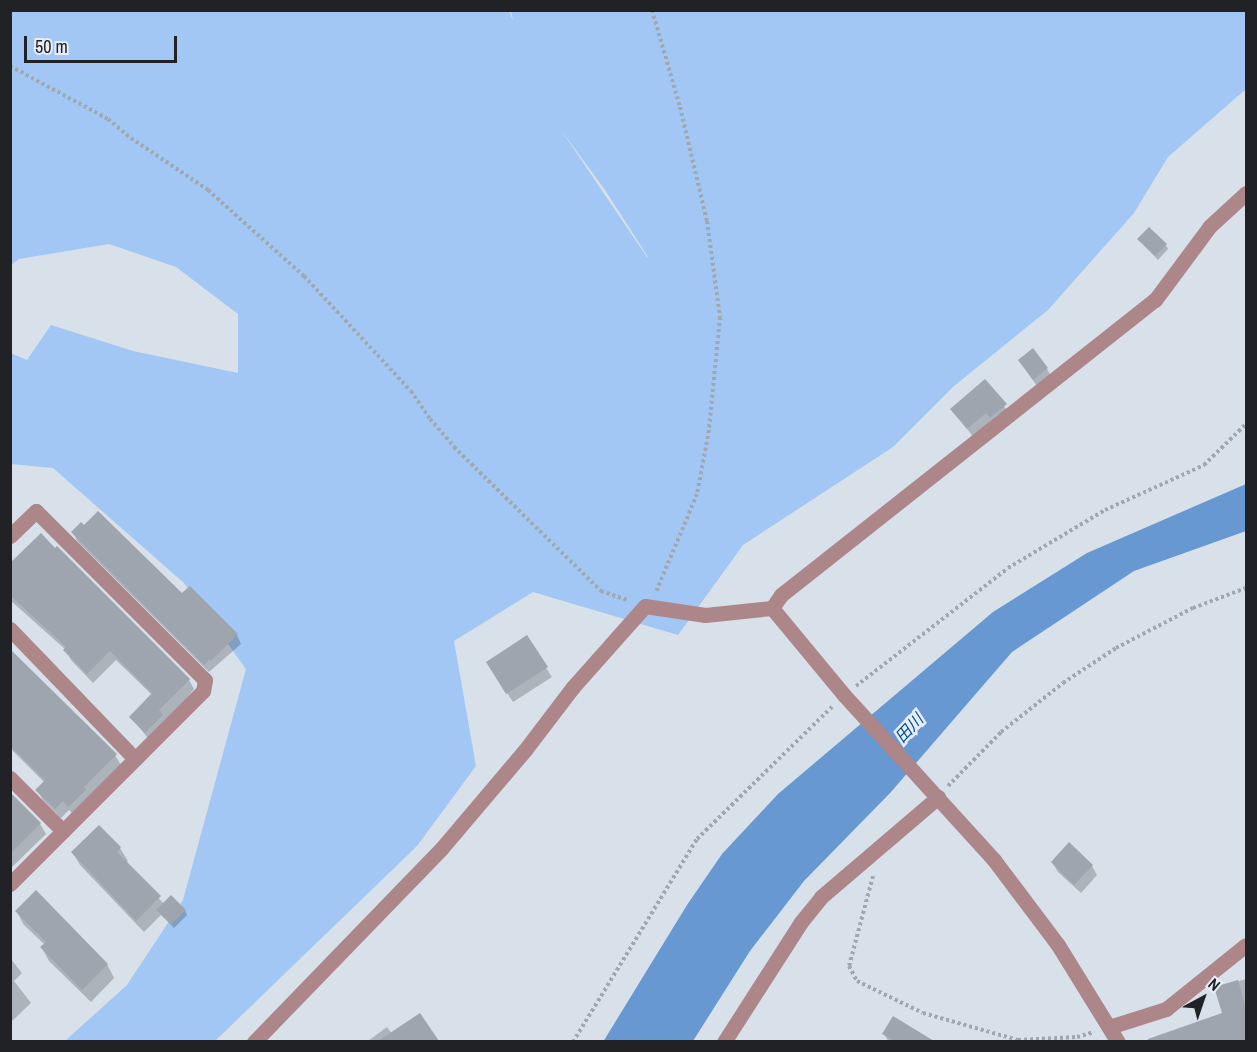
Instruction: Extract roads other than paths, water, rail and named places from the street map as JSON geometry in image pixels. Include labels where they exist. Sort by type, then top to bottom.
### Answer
[{"type":"street","points":[[254,1041],[441,849],[525,750],[573,687],[645,606],[705,615],[772,608],[781,595],[1155,300],[1210,226],[1246,193]]},
{"type":"street","points":[[10,536],[36,511],[205,680],[203,691],[10,884]]},
{"type":"street","points":[[772,608],[844,695],[994,860],[1058,945],[1118,1041]]},
{"type":"street","points":[[10,629],[135,759]]},
{"type":"street","points":[[10,777],[63,831]]},
{"type":"street","points":[[724,1041],[801,922],[822,897],[935,794]]},
{"type":"street","points":[[1109,1027],[1166,1009],[1246,945]]},
{"type":"water","name":"田川","points":[[1246,484],[1246,531],[1134,571],[1012,652],[891,792],[804,881],[750,951],[693,1041],[603,1042],[687,905],[722,854],[778,794],[993,612],[1087,553]]}]
